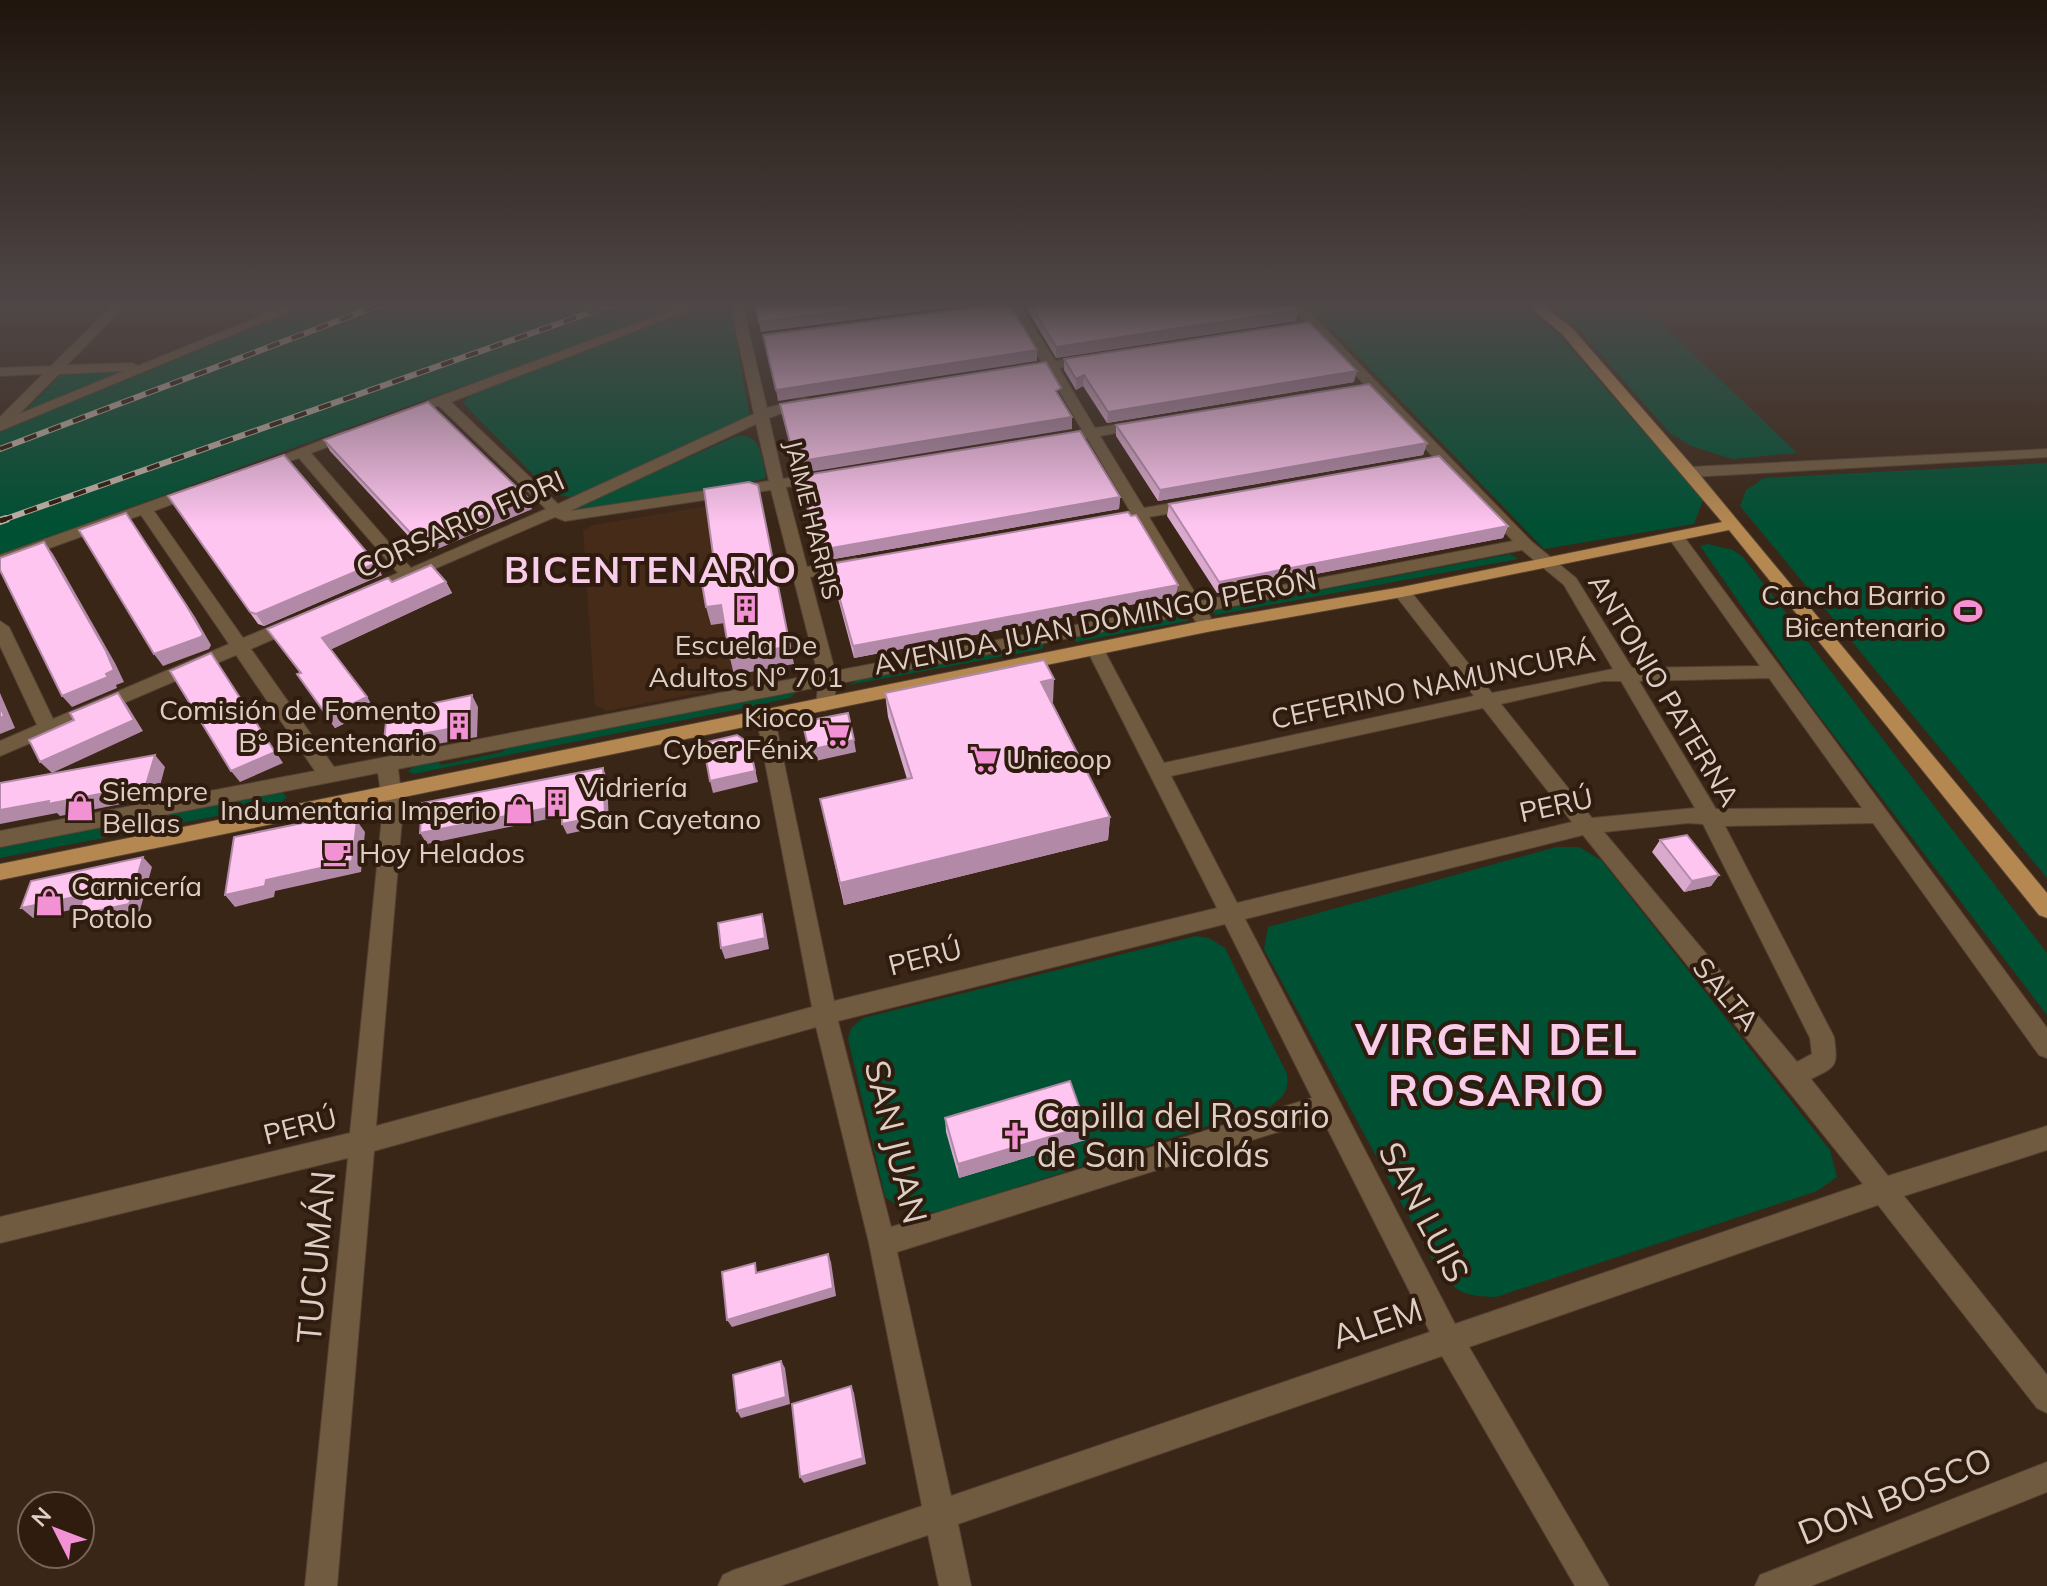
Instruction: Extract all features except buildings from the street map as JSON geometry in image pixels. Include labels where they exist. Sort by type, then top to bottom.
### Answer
[{"type":"main road","points":[[1607,377],[1690,472],[2047,909]]},
{"type":"main road","name":"AVENIDA JUAN DOMINGO PERÓN","points":[[0,872],[1207,626],[1548,564],[1731,525]]},
{"type":"street","points":[[0,426],[49,377]]},
{"type":"street","points":[[0,426],[122,377]]},
{"type":"street","points":[[414,411],[506,377]]},
{"type":"street","name":"JAIME HARRIS","points":[[756,377],[777,484],[828,677],[825,704]]},
{"type":"street","points":[[1057,377],[1207,626]]},
{"type":"street","name":"ANTONIO PATERNA","points":[[1356,377],[1435,460],[1570,582],[1698,793],[1822,1037],[1825,1060],[1793,1076]]},
{"type":"street","name":"CORSARIO FIORI","points":[[352,599],[762,417],[796,403],[826,399]]},
{"type":"street","points":[[442,401],[549,501],[554,510],[577,517],[840,474]]},
{"type":"street","points":[[1044,441],[1154,423]]},
{"type":"street","points":[[245,472],[372,426]]},
{"type":"street","points":[[302,452],[408,575]]},
{"type":"street","points":[[1690,472],[2047,453]]},
{"type":"street","points":[[0,561],[216,482]]},
{"type":"street","points":[[1093,522],[1215,500]]},
{"type":"street","points":[[144,508],[329,775]]},
{"type":"street","points":[[1676,537],[1771,672],[2047,1047]]},
{"type":"street","points":[[0,839],[1525,544]]},
{"type":"street","points":[[801,573],[878,559]]},
{"type":"street","name":"SALTA","points":[[1402,592],[1587,826],[1793,1076],[2047,1398]]},
{"type":"street","points":[[0,749],[309,617]]},
{"type":"street","points":[[0,627],[48,728]]},
{"type":"street","points":[[1052,636],[1062,657]]},
{"type":"street","name":"SAN LUIS","points":[[1096,650],[1227,912],[1448,1339],[1593,1586]]},
{"type":"street","name":"CEFERINO NAMUNCURÁ","points":[[1156,772],[1492,702],[1603,675],[1771,672]]},
{"type":"street","name":"SAN JUAN","points":[[765,715],[825,1014],[882,1243],[955,1586]]},
{"type":"street","name":"TUCUMÁN","points":[[321,1586],[392,791],[387,764]]},
{"type":"street","points":[[298,811],[301,780]]},
{"type":"street","name":"PERÚ","points":[[0,1230],[363,1142],[825,1014],[1227,912],[1267,908],[1587,826],[1688,815],[1741,819],[1876,815]]},
{"type":"street","points":[[882,1243],[1326,1105]]},
{"type":"street","name":"ALEM","points":[[734,1586],[1884,1190],[2047,1138]]},
{"type":"street","name":"DON BOSCO","points":[[1771,1586],[2047,1477]]},
{"type":"shaded area","points":[[752,499],[761,502],[794,664],[773,668],[775,678],[607,711],[595,705],[583,531],[593,525]]},
{"type":"green space","points":[[58,377],[108,377],[26,410]]},
{"type":"green space","points":[[134,377],[488,377],[0,555],[0,432]]},
{"type":"green space","points":[[517,377],[743,377],[750,416],[570,497],[551,493],[463,403],[472,394]]},
{"type":"green space","points":[[1378,377],[1596,377],[1703,500],[1694,524],[1544,549]]},
{"type":"green space","points":[[1621,377],[1717,377],[1797,453],[1732,459],[1691,446],[1670,433]]},
{"type":"green space","points":[[737,436],[751,438],[759,447],[766,475],[764,479],[584,511],[572,508]]},
{"type":"green space","points":[[2047,463],[2047,878],[1740,506],[1746,490],[1764,478]]},
{"type":"green space","points":[[1708,544],[1733,550],[1743,557],[2047,953],[2047,1015],[1807,700],[1700,546]]},
{"type":"green space","points":[[1510,554],[1518,559],[1216,615],[1211,611]]},
{"type":"green space","points":[[1186,615],[1188,621],[1076,642],[1073,636]]},
{"type":"green space","points":[[1038,642],[1044,645],[1042,649],[849,685],[861,678]]},
{"type":"green space","points":[[797,691],[790,698],[739,709],[413,774],[408,771],[414,766],[438,761],[441,765],[502,752],[508,747]]},
{"type":"green space","points":[[282,792],[287,797],[279,804],[0,858],[0,847]]},
{"type":"green space","points":[[1556,847],[1579,847],[1601,860],[1830,1150],[1837,1177],[1817,1191],[1496,1297],[1466,1294],[1454,1287],[1435,1265],[1264,949],[1268,927]]},
{"type":"green space","points":[[1196,936],[1209,938],[1225,948],[1287,1074],[1286,1089],[1276,1102],[942,1211],[912,1211],[885,1197],[848,1039],[851,1028],[863,1018]]},
{"type":"railway","points":[[0,449],[190,377]]},
{"type":"railway","points":[[6,519],[0,521],[408,377]]},
{"type":"place","name":"Escuela De Adultos Nº 701","points":[[746,609]]},
{"type":"place","name":"Cancha Barrio Bicentenario","points":[[1968,611]]},
{"type":"place","name":"Comisión de Fomento B° Bicentenario","points":[[459,726]]},
{"type":"place","name":"Kioco Cyber Fénix","points":[[836,733]]},
{"type":"place","name":"Unicoop","points":[[984,759]]},
{"type":"place","name":"Vidriería San Cayetano","points":[[557,803]]},
{"type":"place","name":"Siempre Bellas","points":[[80,807]]},
{"type":"place","name":"Indumentaria Imperio","points":[[519,810]]},
{"type":"place","name":"Hoy Helados","points":[[337,853]]},
{"type":"place","name":"Carnicería Potolo","points":[[49,902]]},
{"type":"place","name":"Capilla del Rosario de San Nicolás","points":[[1015,1136]]},
{"type":"district","name":"BICENTENARIO","points":[[651,570]]},
{"type":"district","name":"VIRGEN DEL ROSARIO","points":[[1497,1066]]}]
